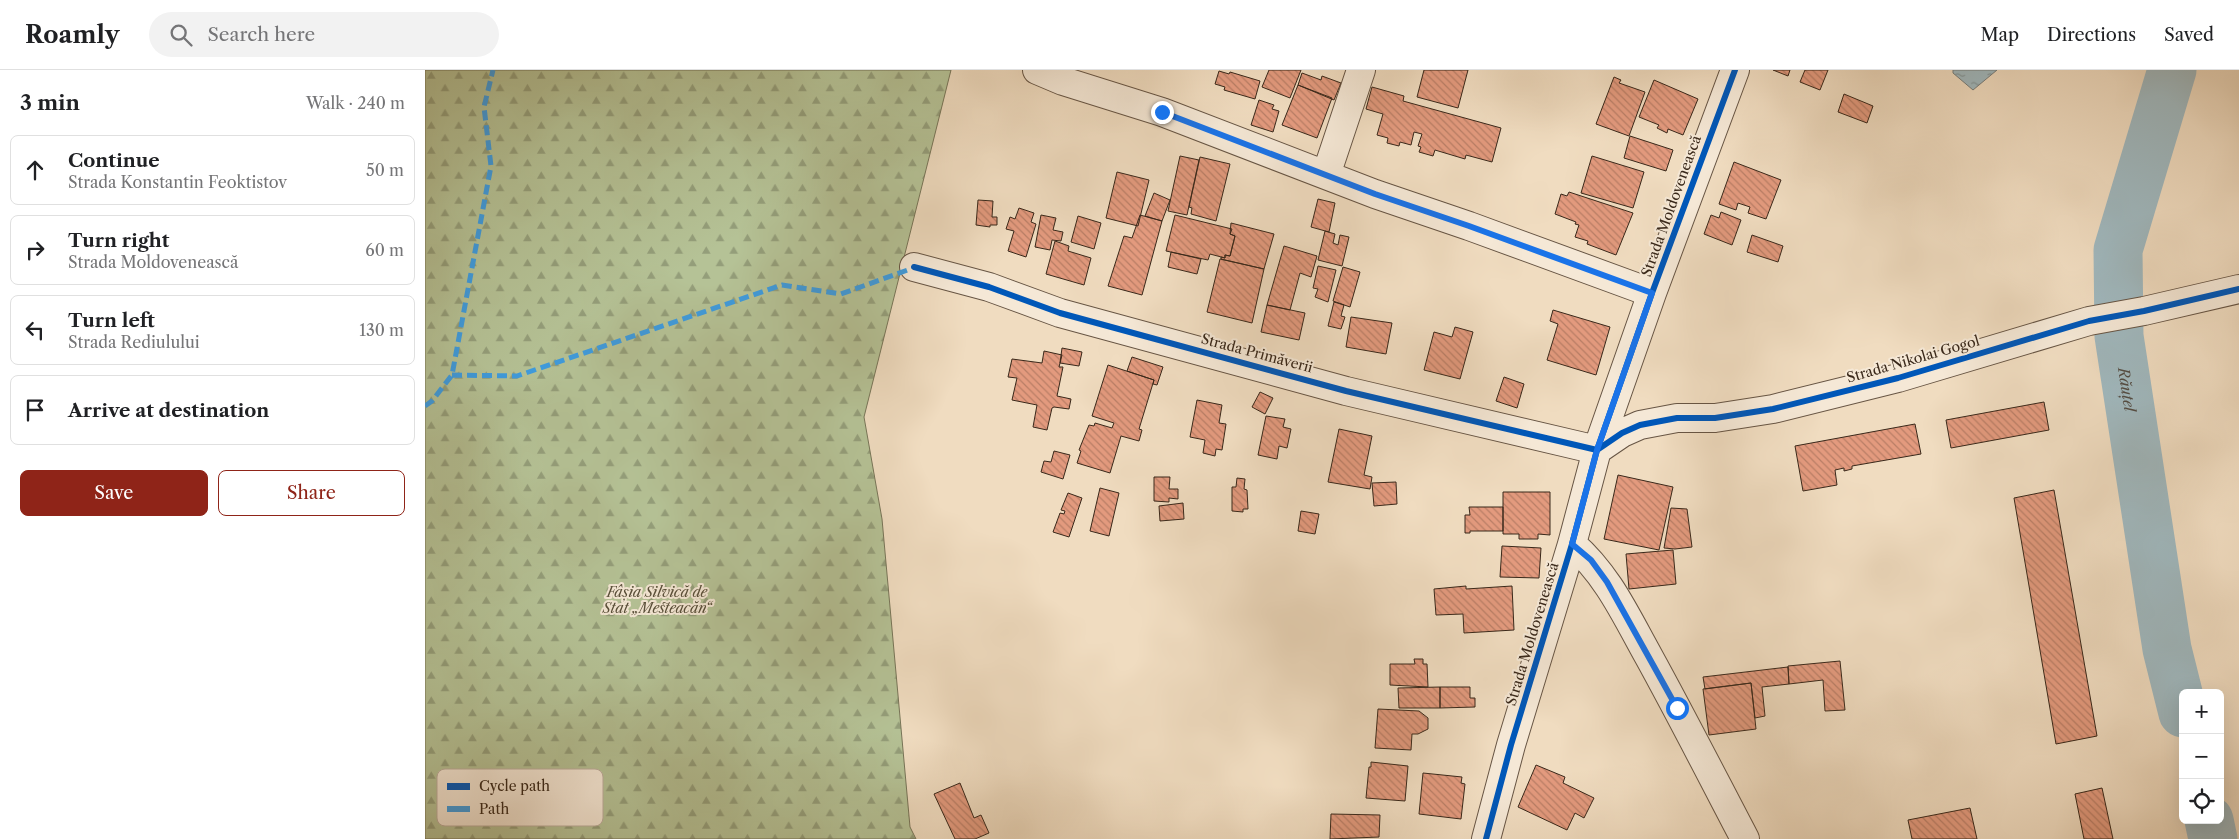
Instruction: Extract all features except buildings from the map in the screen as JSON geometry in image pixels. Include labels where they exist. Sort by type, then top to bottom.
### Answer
[{"type":"street","points":[[1037,70],[1063,81],[1162,112],[1326,175],[1652,293]]},
{"type":"street","points":[[1326,175],[1361,70]]},
{"type":"street","name":"Strada Moldovenească","points":[[1486,839],[1511,745],[1572,544],[1597,450],[1652,293],[1735,70]]},
{"type":"street","name":"Strada Primăverii","points":[[914,267],[989,287],[1060,312],[1327,385],[1597,450]]},
{"type":"street","name":"Strada Nikolai Gogol","points":[[1597,450],[1621,433],[1640,425],[1677,418],[1715,418],[1773,409],[1898,378],[2089,321],[2144,311],[2239,288]]},
{"type":"street","points":[[1572,544],[1591,560],[1607,582],[1677,708],[1745,839]]},
{"type":"green space","name":"Fâșia Silvică de Stat „Mesteacăn“","points":[[425,70],[951,70],[864,417],[882,519],[910,827],[916,839],[425,839]]},
{"type":"water","points":[[1953,70],[1997,70],[1973,90],[1953,73]]},
{"type":"waterway","name":"Răuțel","points":[[2172,70],[2118,250],[2119,336],[2167,649],[2179,697]]},
{"type":"waterway","name":"Răuțel","points":[[2210,824],[2213,839]]},
{"type":"marked path","points":[[425,406],[432,401],[452,375],[491,166],[484,107],[493,70]]},
{"type":"marked path","points":[[452,375],[517,376],[782,285],[841,294],[916,267]]},
{"type":"cycle path","points":[[1486,839],[1511,745],[1572,544],[1597,450],[1652,293],[1735,70]]},
{"type":"cycle path","points":[[914,267],[989,287],[1060,313],[1346,391],[1597,450],[1622,433],[1640,425],[1677,418],[1715,418],[1773,409],[1898,378],[2089,321],[2144,311],[2239,289]]},
{"type":"route","points":[[1162,112],[1375,194],[1469,226],[1652,293],[1597,450],[1572,544],[1591,560],[1607,582],[1677,708]]}]
